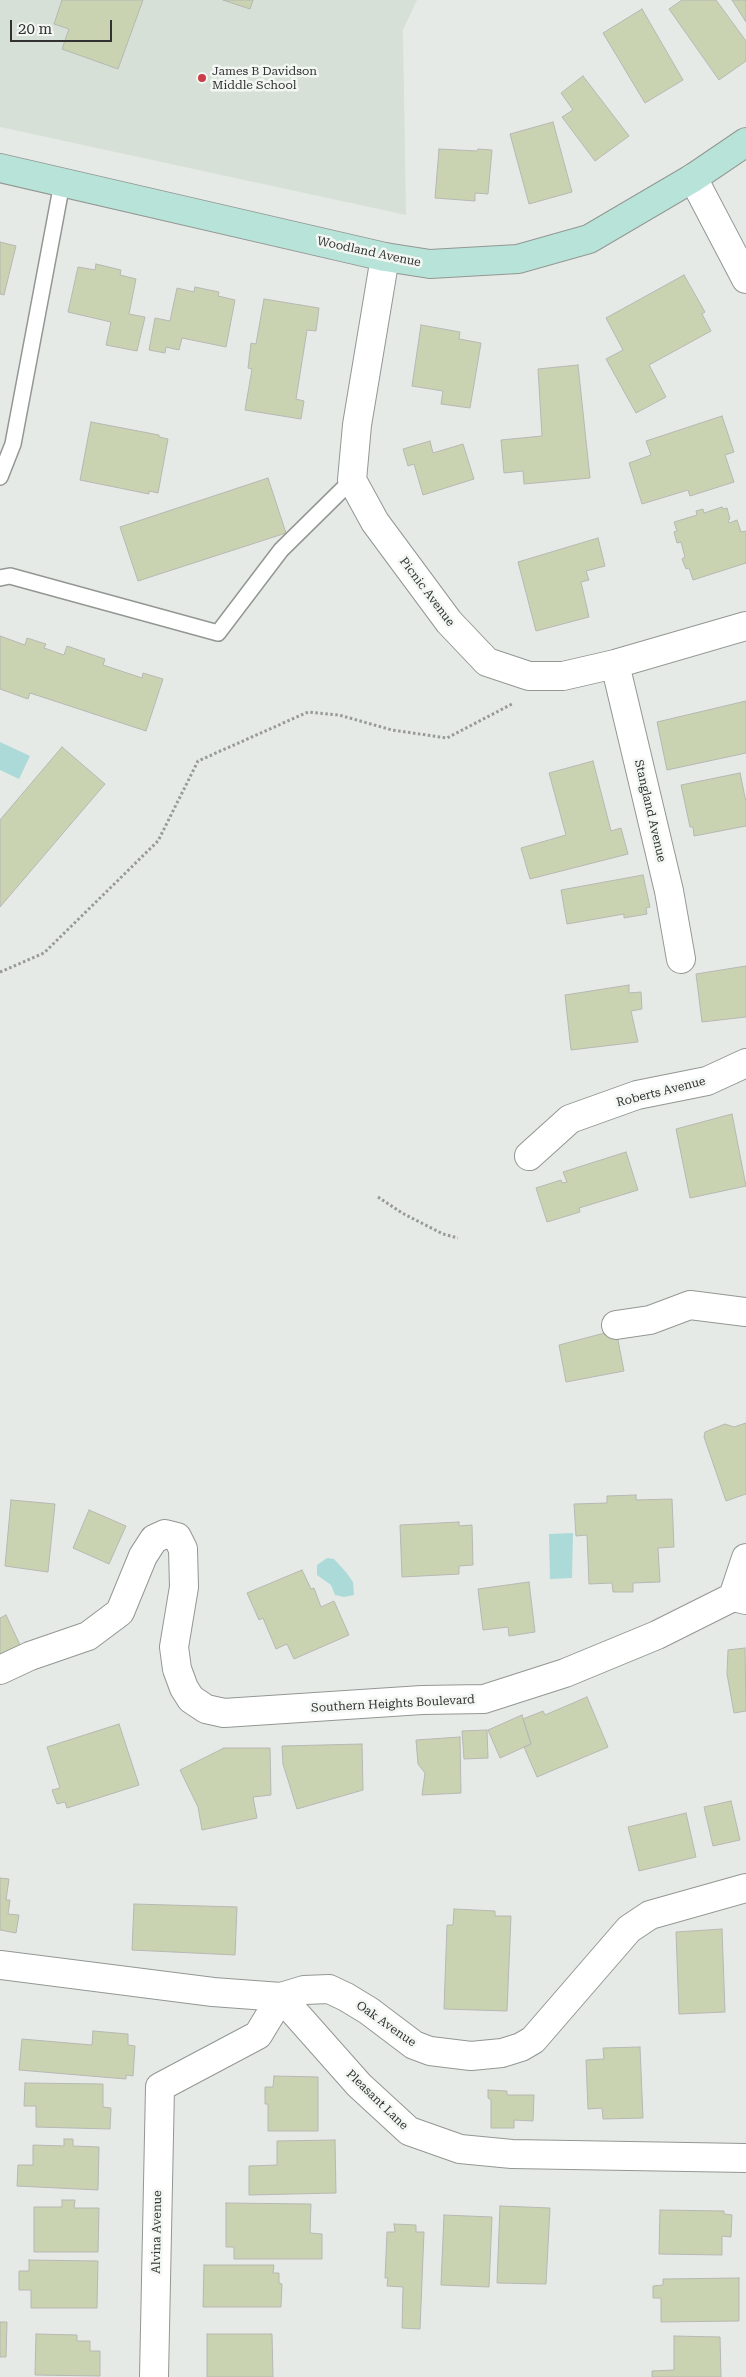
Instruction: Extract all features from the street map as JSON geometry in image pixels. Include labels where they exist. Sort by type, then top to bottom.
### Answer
[{"type":"street","name":"Woodland Avenue","points":[[0,168],[385,257],[430,264],[518,259],[590,239],[693,178],[746,142]]},
{"type":"street","points":[[693,178],[746,279]]},
{"type":"street","points":[[352,480],[357,425],[385,257]]},
{"type":"street","name":"Picnic Avenue","points":[[352,480],[375,522],[449,622],[487,662],[528,676],[563,676],[616,664],[746,626]]},
{"type":"street","name":"Stangland Avenue","points":[[616,664],[669,891],[681,959]]},
{"type":"street","name":"Roberts Avenue","points":[[529,1156],[570,1119],[637,1095],[707,1081],[746,1063]]},
{"type":"street","points":[[616,1325],[650,1320],[690,1305],[746,1312]]},
{"type":"street","name":"Southern Heights Boulevard","points":[[0,1670],[30,1656],[88,1636],[120,1612],[142,1556],[154,1539],[165,1534],[177,1537],[183,1549],[184,1567],[181,1612],[174,1647],[177,1669],[184,1688],[191,1699],[206,1710],[224,1713],[422,1700],[484,1699],[565,1673],[658,1636],[739,1598]]},
{"type":"street","points":[[739,1598],[746,1558]]},
{"type":"street","name":"Oak Avenue","points":[[0,1965],[213,1992],[281,1997],[304,1990],[328,1989],[369,2011],[414,2046],[430,2051],[472,2056],[502,2052],[521,2047],[533,2040],[629,1929],[650,1916],[746,1888]]},
{"type":"street","name":"Alvina Avenue","points":[[154,2377],[160,2087],[258,2035],[281,1997]]},
{"type":"street","name":"Pleasant Lane","points":[[281,1997],[359,2085],[409,2131],[460,2149],[512,2154],[746,2158]]},
{"type":"lane","points":[[0,477],[13,444],[62,183]]},
{"type":"lane","points":[[0,578],[10,576],[218,633],[281,550],[352,480]]},
{"type":"path","points":[[0,972],[44,953],[158,840],[198,762],[308,712],[339,715],[392,730],[447,738],[512,705],[528,676]]},
{"type":"path","points":[[378,1197],[402,1213],[443,1234],[458,1238]]},
{"type":"shaded area","name":"James B Davidson Middle School","points":[[0,0],[417,0],[403,30],[406,215],[0,127]]},
{"type":"water","points":[[0,742],[30,756],[19,779],[0,770]]},
{"type":"water","points":[[573,1533],[572,1578],[550,1579],[549,1534]]},
{"type":"water","points":[[327,1558],[334,1559],[346,1572],[353,1582],[354,1595],[344,1597],[335,1595],[331,1585],[317,1575],[317,1565]]},
{"type":"building","points":[[62,0],[143,0],[118,69],[62,49],[69,29],[54,24]]},
{"type":"building","points":[[223,0],[253,0],[250,9]]},
{"type":"building","points":[[682,0],[716,0],[746,41],[746,61],[719,80],[669,9]]},
{"type":"building","points":[[732,0],[746,0],[746,22]]},
{"type":"building","points":[[642,9],[683,80],[645,103],[603,33]]},
{"type":"building","points":[[583,76],[629,136],[595,161],[562,117],[573,110],[561,93]]},
{"type":"building","points":[[553,122],[572,192],[529,204],[510,134]]},
{"type":"building","points":[[439,149],[492,150],[488,194],[475,193],[475,201],[435,198]]},
{"type":"building","points":[[0,242],[16,246],[4,295],[0,294]]},
{"type":"building","points":[[96,264],[121,270],[120,275],[136,279],[129,314],[145,317],[137,351],[106,345],[111,322],[68,312],[78,267],[95,270]]},
{"type":"building","points":[[684,275],[705,312],[702,314],[711,331],[649,365],[666,397],[636,413],[606,359],[623,350],[606,318]]},
{"type":"building","points":[[195,287],[219,292],[218,296],[235,300],[226,347],[182,338],[179,350],[166,347],[165,353],[149,350],[155,318],[170,321],[177,288],[194,292]]},
{"type":"building","points":[[264,299],[319,308],[316,331],[307,330],[296,399],[304,401],[301,419],[245,410],[252,369],[248,368],[251,343],[256,344]]},
{"type":"building","points":[[421,325],[460,332],[459,339],[481,343],[470,408],[441,404],[443,391],[412,386]]},
{"type":"building","points":[[578,365],[590,478],[524,484],[523,471],[504,473],[501,440],[542,436],[538,369]]},
{"type":"building","points":[[722,416],[734,452],[725,455],[734,482],[690,496],[688,490],[642,504],[629,463],[651,455],[646,441]]},
{"type":"building","points":[[91,422],[159,435],[159,437],[168,439],[158,493],[149,491],[149,494],[80,480]]},
{"type":"building","points":[[430,441],[433,453],[463,444],[474,479],[423,495],[414,464],[408,466],[403,449]]},
{"type":"building","points":[[268,478],[286,533],[138,581],[120,527]]},
{"type":"building","points":[[722,507],[723,509],[727,508],[730,519],[728,520],[729,523],[737,520],[741,532],[746,531],[746,563],[693,580],[689,568],[686,569],[682,559],[685,557],[681,542],[677,543],[674,532],[677,531],[674,522],[697,515],[696,511],[703,509],[704,513]]},
{"type":"building","points":[[598,538],[605,566],[586,571],[589,580],[581,582],[589,617],[536,631],[518,562]]},
{"type":"building","points":[[0,636],[25,645],[27,638],[46,644],[44,648],[64,655],[67,646],[105,659],[103,665],[142,678],[143,673],[163,679],[146,731],[30,693],[28,699],[0,689]]},
{"type":"building","points":[[746,701],[746,753],[667,770],[657,722]]},
{"type":"building","points":[[62,747],[105,784],[0,907],[0,820]]},
{"type":"building","points":[[593,761],[611,831],[621,828],[628,854],[530,879],[521,848],[566,835],[549,773]]},
{"type":"building","points":[[740,773],[746,802],[746,826],[694,836],[693,827],[690,827],[681,785]]},
{"type":"building","points":[[643,875],[650,907],[646,908],[647,914],[624,918],[624,914],[567,924],[561,890]]},
{"type":"building","points":[[746,966],[746,1017],[702,1022],[696,974]]},
{"type":"building","points":[[629,985],[629,993],[641,992],[642,1009],[631,1011],[638,1042],[571,1050],[565,995]]},
{"type":"building","points":[[732,1114],[746,1186],[690,1198],[676,1129]]},
{"type":"building","points":[[626,1152],[638,1190],[579,1208],[580,1212],[547,1222],[536,1188],[561,1180],[562,1183],[567,1182],[563,1172]]},
{"type":"building","points":[[616,1330],[624,1371],[566,1382],[559,1345]]},
{"type":"building","points":[[746,1423],[746,1494],[726,1501],[704,1437],[705,1432],[725,1424],[734,1427]]},
{"type":"building","points":[[636,1495],[636,1500],[672,1499],[674,1547],[658,1548],[660,1582],[633,1583],[633,1592],[613,1592],[612,1583],[589,1584],[587,1535],[576,1536],[574,1504],[607,1503],[607,1496]]},
{"type":"building","points":[[11,1500],[55,1504],[48,1572],[5,1566]]},
{"type":"building","points":[[89,1510],[126,1526],[109,1564],[73,1548]]},
{"type":"building","points":[[459,1522],[459,1526],[472,1525],[473,1565],[459,1566],[459,1574],[402,1577],[400,1525]]},
{"type":"building","points":[[302,1570],[311,1589],[314,1588],[321,1607],[334,1601],[349,1635],[294,1659],[287,1644],[276,1649],[263,1618],[259,1620],[247,1593]]},
{"type":"building","points":[[529,1582],[535,1632],[509,1636],[508,1627],[483,1630],[478,1589]]},
{"type":"building","points":[[6,1615],[21,1647],[0,1656],[0,1618]]},
{"type":"building","points":[[745,1648],[746,1711],[734,1713],[727,1674],[728,1650]]},
{"type":"building","points":[[587,1697],[608,1747],[537,1777],[524,1747],[531,1744],[523,1719],[543,1711],[545,1715]]},
{"type":"building","points":[[522,1715],[531,1744],[500,1758],[488,1730]]},
{"type":"building","points":[[119,1724],[139,1785],[67,1808],[65,1802],[57,1804],[52,1790],[60,1788],[47,1747]]},
{"type":"building","points":[[487,1730],[488,1758],[464,1759],[462,1731]]},
{"type":"building","points":[[460,1737],[461,1793],[422,1795],[425,1773],[418,1764],[416,1740]]},
{"type":"building","points":[[362,1744],[363,1790],[297,1809],[283,1764],[282,1746]]},
{"type":"building","points":[[224,1748],[270,1748],[271,1795],[253,1797],[257,1818],[202,1830],[198,1807],[180,1770]]},
{"type":"building","points":[[731,1801],[740,1840],[713,1846],[704,1807]]},
{"type":"building","points":[[686,1813],[696,1857],[639,1871],[628,1827]]},
{"type":"building","points":[[0,1878],[9,1879],[6,1900],[10,1900],[8,1914],[19,1915],[16,1933],[0,1930]]},
{"type":"building","points":[[134,1904],[237,1907],[235,1955],[132,1950]]},
{"type":"building","points":[[454,1909],[495,1911],[495,1916],[511,1916],[507,2011],[444,2009],[447,1925],[453,1925]]},
{"type":"building","points":[[722,1929],[725,2012],[679,2014],[676,1932]]},
{"type":"building","points":[[93,2031],[128,2034],[128,2045],[135,2046],[133,2076],[126,2075],[126,2079],[19,2070],[22,2039],[92,2045]]},
{"type":"building","points":[[640,2047],[643,2118],[603,2119],[602,2108],[588,2109],[586,2060],[604,2059],[603,2048]]},
{"type":"building","points":[[274,2076],[318,2077],[318,2131],[268,2131],[268,2104],[265,2104],[265,2087],[273,2087]]},
{"type":"building","points":[[25,2083],[103,2084],[103,2107],[111,2108],[110,2129],[36,2127],[36,2106],[24,2106]]},
{"type":"building","points":[[488,2090],[507,2091],[507,2095],[534,2095],[533,2121],[514,2120],[514,2128],[491,2128],[491,2100],[488,2098]]},
{"type":"building","points":[[64,2139],[73,2139],[73,2146],[99,2147],[98,2190],[17,2186],[18,2165],[33,2165],[33,2145],[64,2146]]},
{"type":"building","points":[[335,2140],[336,2193],[249,2195],[249,2166],[277,2165],[277,2141]]},
{"type":"building","points":[[62,2200],[75,2200],[74,2208],[99,2208],[98,2252],[34,2252],[34,2207],[62,2207]]},
{"type":"building","points":[[226,2203],[311,2204],[310,2233],[322,2234],[322,2259],[234,2259],[234,2247],[226,2247]]},
{"type":"building","points":[[500,2206],[550,2208],[546,2284],[497,2283]]},
{"type":"building","points":[[660,2210],[724,2211],[724,2214],[732,2215],[731,2237],[722,2236],[722,2255],[659,2254]]},
{"type":"building","points":[[444,2215],[492,2217],[489,2287],[441,2285]]},
{"type":"building","points":[[394,2224],[416,2225],[416,2232],[424,2232],[420,2329],[402,2328],[403,2287],[387,2286],[388,2278],[385,2278],[387,2232],[395,2232]]},
{"type":"building","points":[[29,2260],[98,2261],[97,2308],[31,2308],[31,2290],[19,2290],[19,2271],[29,2271]]},
{"type":"building","points":[[204,2265],[274,2265],[273,2273],[279,2273],[279,2283],[282,2284],[281,2307],[203,2307]]},
{"type":"building","points":[[739,2278],[739,2321],[661,2322],[661,2298],[653,2298],[653,2286],[663,2285],[663,2279]]},
{"type":"building","points":[[0,2322],[7,2322],[6,2357],[0,2357]]},
{"type":"building","points":[[36,2334],[77,2335],[77,2341],[90,2341],[90,2351],[100,2351],[100,2376],[35,2375]]},
{"type":"building","points":[[207,2334],[272,2334],[273,2377],[207,2377]]},
{"type":"building","points":[[674,2336],[720,2337],[721,2377],[652,2377],[652,2371],[674,2370]]},
{"type":"place","name":"James B Davidson Middle School","points":[[202,78]]}]
